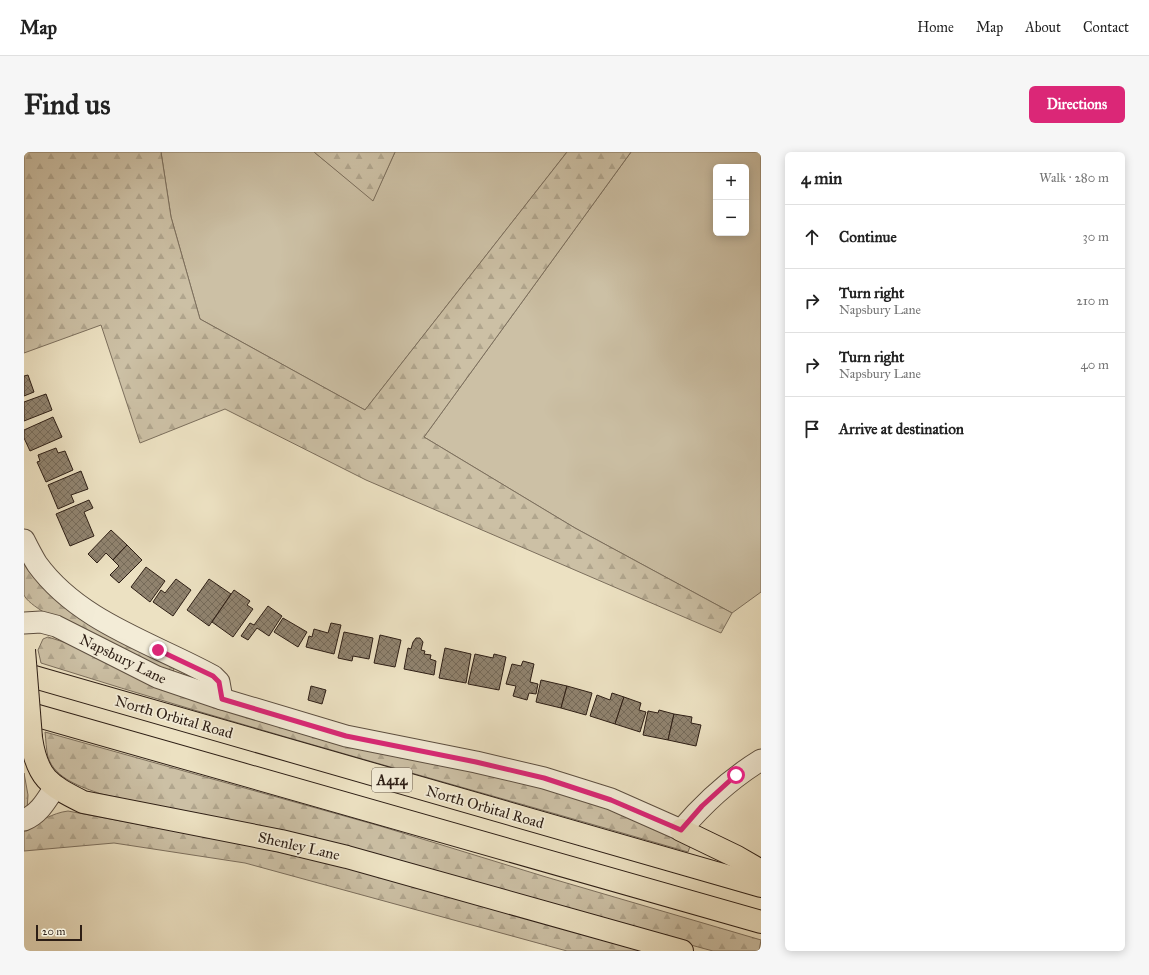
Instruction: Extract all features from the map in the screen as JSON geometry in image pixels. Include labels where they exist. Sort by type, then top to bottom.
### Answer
[{"type":"main road","name":"Shenley Lane","points":[[24,650],[31,738],[37,766],[55,788],[84,802],[311,848],[682,951]]},
{"type":"main road","name":"North Orbital Road","points":[[24,674],[761,886]]},
{"type":"main road","name":"A414","points":[[24,712],[761,922]]},
{"type":"main road","points":[[681,830],[761,871]]},
{"type":"street","name":"Napsbury Lane","points":[[24,540],[37,564],[59,588],[81,608],[158,650],[213,676],[219,682],[222,699]]},
{"type":"street","name":"Napsbury Lane","points":[[24,623],[41,622],[56,626],[157,677],[222,699],[346,736],[476,762],[544,778],[611,800],[681,830]]},
{"type":"street","points":[[681,830],[702,806],[736,775],[761,760]]},
{"type":"street","points":[[24,820],[32,817],[43,806],[55,788]]},
{"type":"green space","points":[[24,152],[161,152],[171,217],[200,319],[365,410],[567,152],[631,152],[424,437],[575,528],[732,613],[721,633],[366,480],[225,409],[140,443],[101,325],[24,353]]},
{"type":"green space","points":[[161,152],[314,152],[373,200],[395,152],[567,152],[365,410],[200,319],[171,217]]},
{"type":"green space","points":[[314,152],[395,152],[373,201]]},
{"type":"green space","points":[[631,152],[761,152],[761,592],[732,613],[575,528],[424,437]]},
{"type":"green space","points":[[24,552],[175,665],[172,676],[68,626],[31,603],[24,595]]},
{"type":"green space","points":[[48,637],[76,646],[162,690],[288,727],[567,792],[692,841],[688,852],[283,736],[41,663],[38,650],[43,639]]},
{"type":"green space","points":[[45,732],[380,826],[546,877],[761,940],[759,951],[713,951],[243,824],[101,794],[70,781],[57,771],[48,757]]},
{"type":"green space","points":[[24,773],[28,795],[27,810],[24,812]]},
{"type":"green space","points":[[68,811],[238,843],[328,863],[649,951],[567,951],[245,863],[114,843],[24,851],[24,828],[51,816]]},
{"type":"building","points":[[28,375],[34,392],[24,396],[24,376]]},
{"type":"building","points":[[46,394],[52,410],[24,421],[24,402]]},
{"type":"building","points":[[53,417],[62,437],[30,451],[24,438],[24,430]]},
{"type":"building","points":[[56,448],[58,453],[65,451],[73,470],[46,482],[37,462],[40,461],[38,455]]},
{"type":"building","points":[[81,471],[88,489],[71,495],[74,502],[58,509],[48,485]]},
{"type":"building","points":[[89,500],[93,508],[84,512],[94,536],[70,546],[56,514]]},
{"type":"building","points":[[111,530],[127,545],[113,560],[106,553],[97,563],[88,554]]},
{"type":"building","points":[[127,545],[142,560],[119,583],[110,575],[119,566],[113,560]]},
{"type":"building","points":[[146,567],[165,581],[150,602],[131,587]]},
{"type":"building","points":[[176,579],[191,590],[173,616],[153,602],[161,590],[165,593]]},
{"type":"building","points":[[209,579],[231,594],[209,626],[187,610]]},
{"type":"building","points":[[234,590],[250,601],[247,605],[253,609],[233,637],[212,622]]},
{"type":"building","points":[[268,606],[282,616],[269,636],[257,628],[248,640],[241,636],[250,623],[254,625]]},
{"type":"building","points":[[283,618],[307,632],[298,647],[274,632]]},
{"type":"building","points":[[331,623],[341,625],[334,654],[306,647],[309,636],[312,637],[314,629],[328,633]]},
{"type":"building","points":[[344,632],[373,638],[369,659],[353,656],[352,661],[338,658]]},
{"type":"building","points":[[380,635],[401,640],[395,667],[374,663]]},
{"type":"building","points":[[416,638],[420,638],[423,642],[421,650],[425,651],[424,654],[431,655],[430,659],[436,661],[434,675],[404,669],[408,648],[411,649]]},
{"type":"building","points":[[445,648],[471,654],[466,683],[439,678]]},
{"type":"building","points":[[475,654],[493,658],[494,654],[506,657],[499,690],[468,684]]},
{"type":"building","points":[[523,661],[534,664],[530,682],[538,684],[536,694],[529,693],[527,700],[513,696],[516,686],[506,684],[512,664],[521,666]]},
{"type":"building","points":[[541,680],[567,686],[561,708],[536,702]]},
{"type":"building","points":[[311,686],[326,690],[322,704],[308,700]]},
{"type":"building","points":[[567,686],[592,693],[586,715],[561,708]]},
{"type":"building","points":[[612,693],[624,697],[615,724],[590,716],[597,695],[610,700]]},
{"type":"building","points":[[624,697],[641,703],[639,710],[646,712],[640,732],[615,724]]},
{"type":"building","points":[[659,710],[674,714],[668,740],[643,735],[648,711],[658,713]]},
{"type":"building","points":[[674,714],[692,717],[691,723],[701,725],[696,746],[668,740]]},
{"type":"route","points":[[158,650],[213,676],[219,682],[222,699],[346,736],[476,762],[544,778],[611,800],[681,830],[702,806],[736,775]]}]
